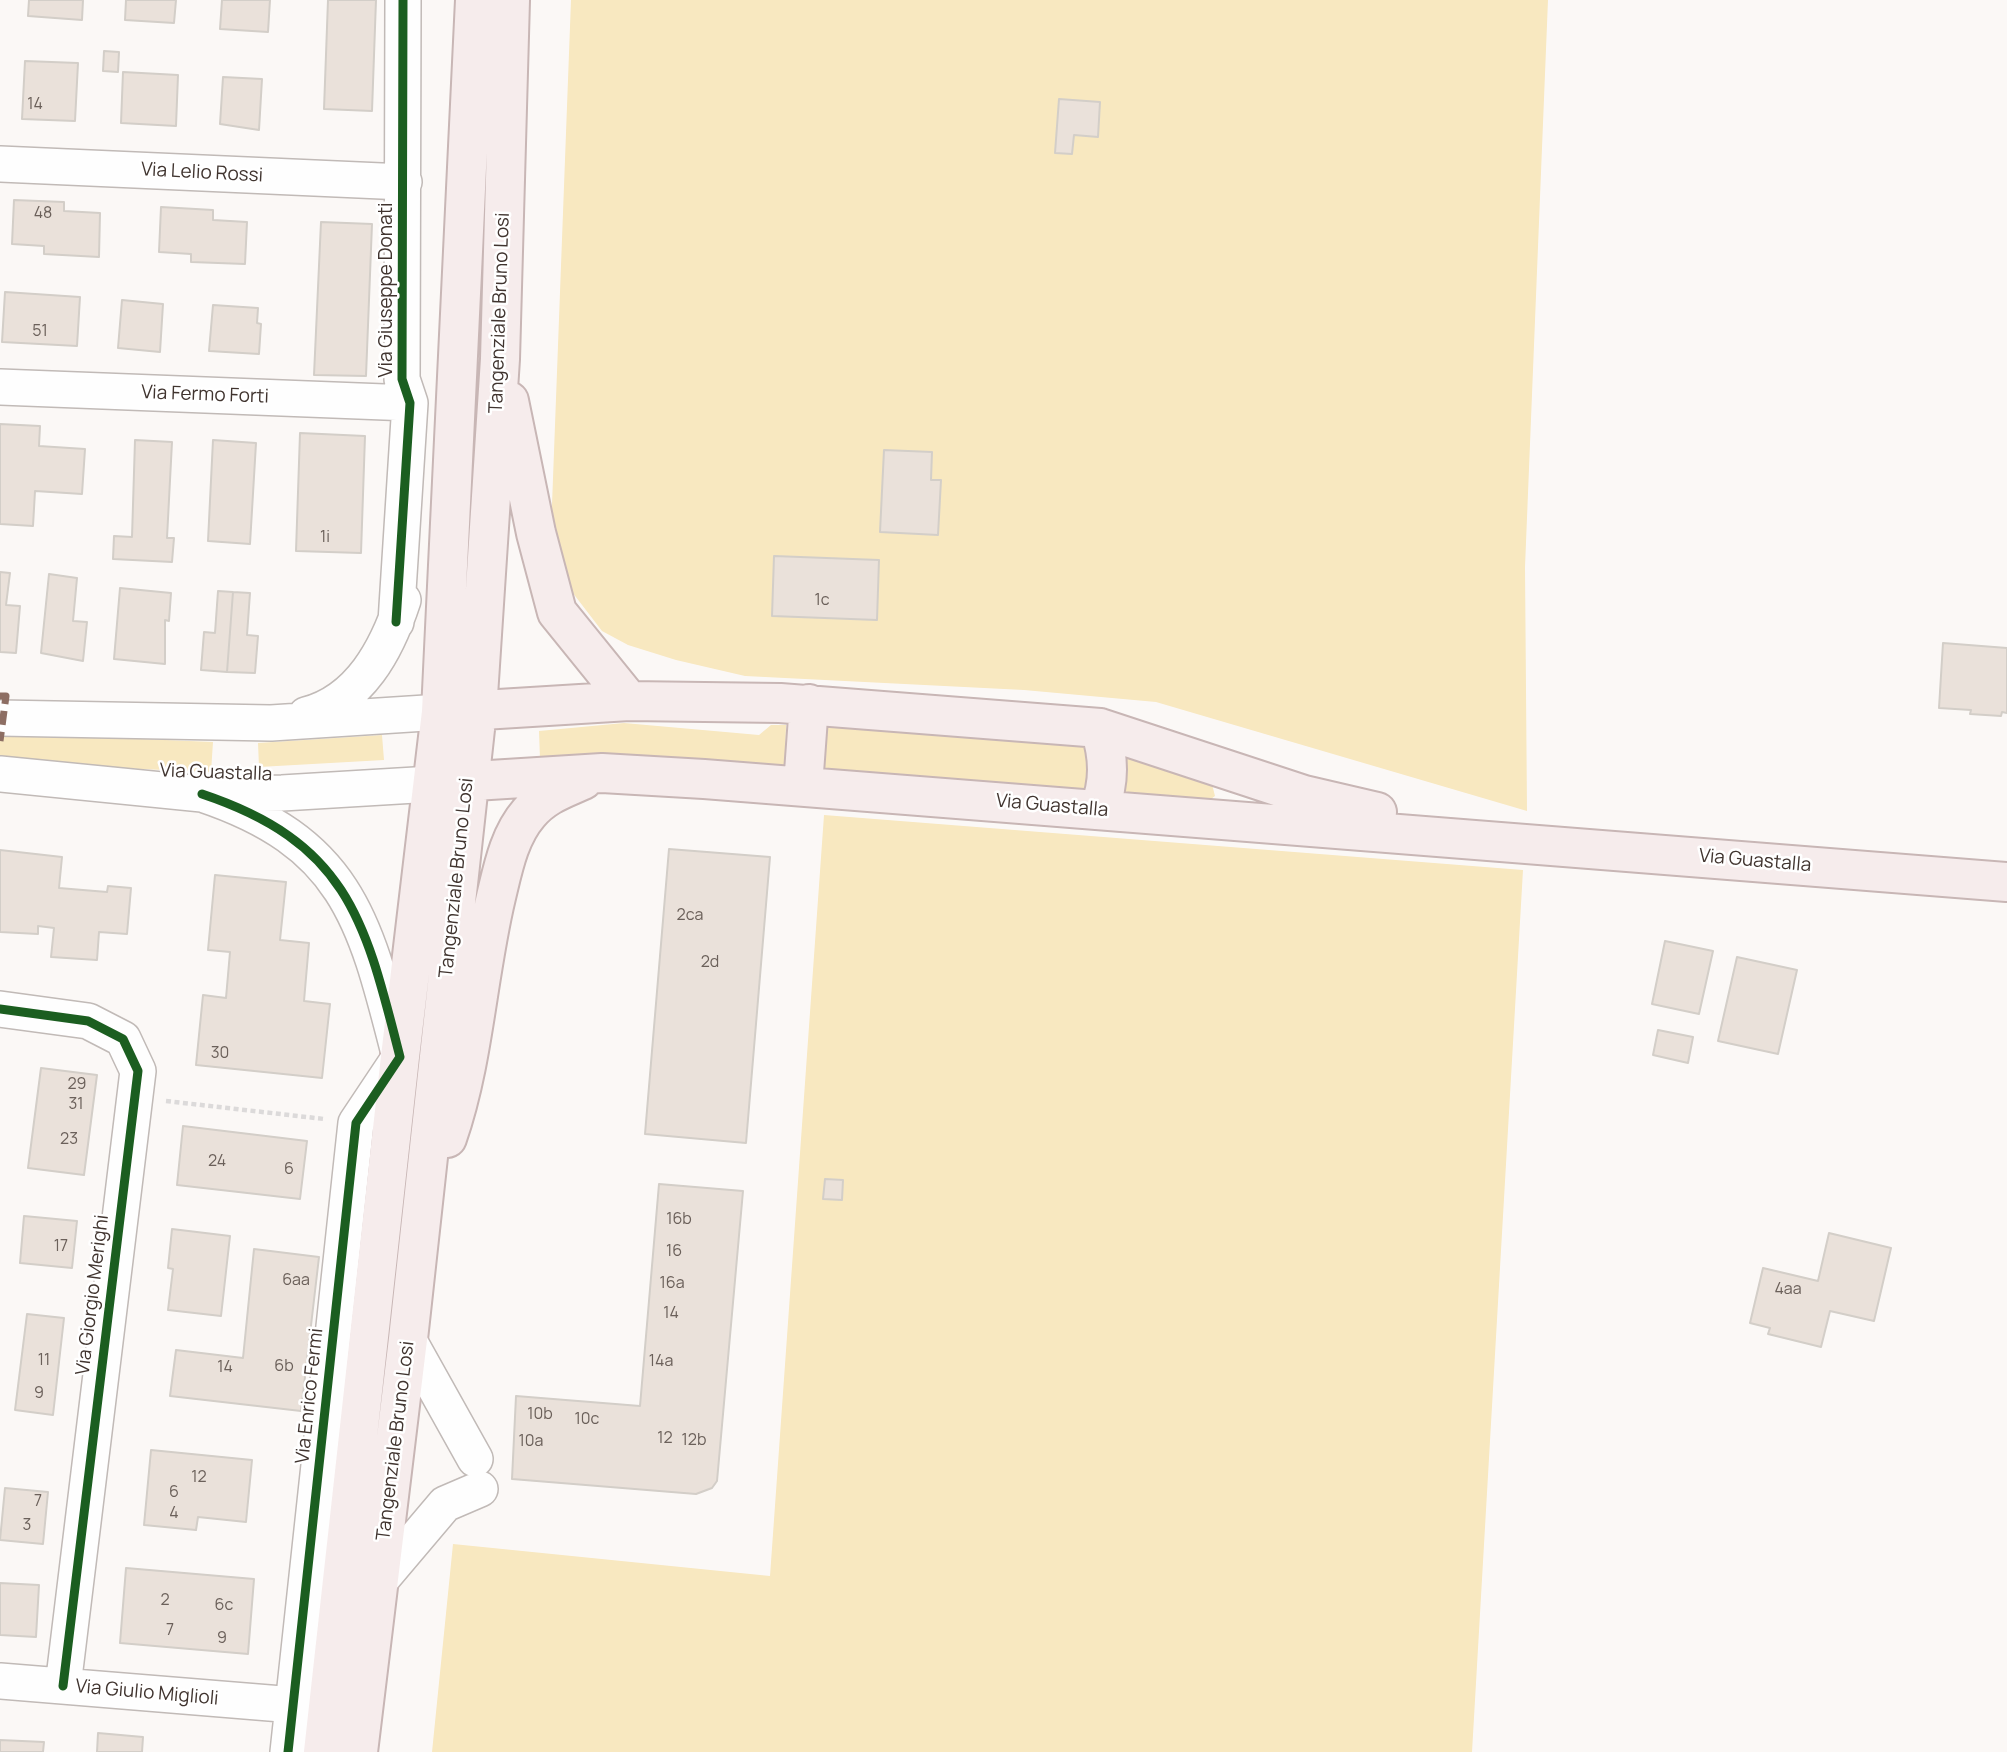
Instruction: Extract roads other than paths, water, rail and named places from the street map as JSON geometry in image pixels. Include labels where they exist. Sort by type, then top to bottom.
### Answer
[{"type":"main road","name":"Tangenziale Bruno Losi","points":[[459,711],[457,415],[475,0]]},
{"type":"main road","name":"Tangenziale Bruno Losi","points":[[323,1752],[400,1057],[449,782],[500,359],[510,0]]},
{"type":"main road","points":[[500,359],[536,533],[557,612],[629,701]]},
{"type":"main road","name":"Via Guastalla","points":[[459,711],[629,701],[808,704],[1100,728],[1304,795],[1503,841]]},
{"type":"main road","points":[[803,786],[808,704]]},
{"type":"main road","points":[[1099,810],[1108,786],[1107,751],[1100,728]]},
{"type":"main road","name":"Via Guastalla","points":[[421,1211],[458,1107],[488,933],[509,849],[529,813],[548,795],[602,773]]},
{"type":"main road","name":"Via Guastalla","points":[[449,782],[602,773],[803,786],[1503,841],[2002,889]]},
{"type":"main road","name":"Tangenziale Bruno Losi","points":[[358,1752],[421,1211],[449,782]]},
{"type":"street","name":"Via Giuseppe Donati","points":[[396,622],[410,403],[402,379],[403,0]]},
{"type":"street","name":"Via Lelio Rossi","points":[[0,164],[404,182]]},
{"type":"street","name":"Via Fermo Forti","points":[[0,387],[410,403]]},
{"type":"street","points":[[271,723],[311,714],[338,701],[366,676],[396,622],[414,568],[424,478],[457,415]]},
{"type":"street","name":"Via Guastalla","points":[[0,718],[271,723],[459,711]]},
{"type":"street","name":"Via Guastalla","points":[[0,774],[202,794],[282,793],[449,782]]},
{"type":"street","points":[[202,794],[240,807],[271,823],[309,849],[341,886],[354,908],[378,972],[400,1057]]},
{"type":"street","name":"Via Giorgio Merighi","points":[[0,1009],[88,1021],[123,1039],[138,1071],[63,1686]]},
{"type":"street","name":"Via Enrico Fermi","points":[[288,1752],[356,1123],[400,1057]]},
{"type":"street","points":[[379,1582],[445,1504],[477,1474],[408,1339]]},
{"type":"street","name":"Via Giulio Miglioli","points":[[0,1681],[294,1705]]}]
